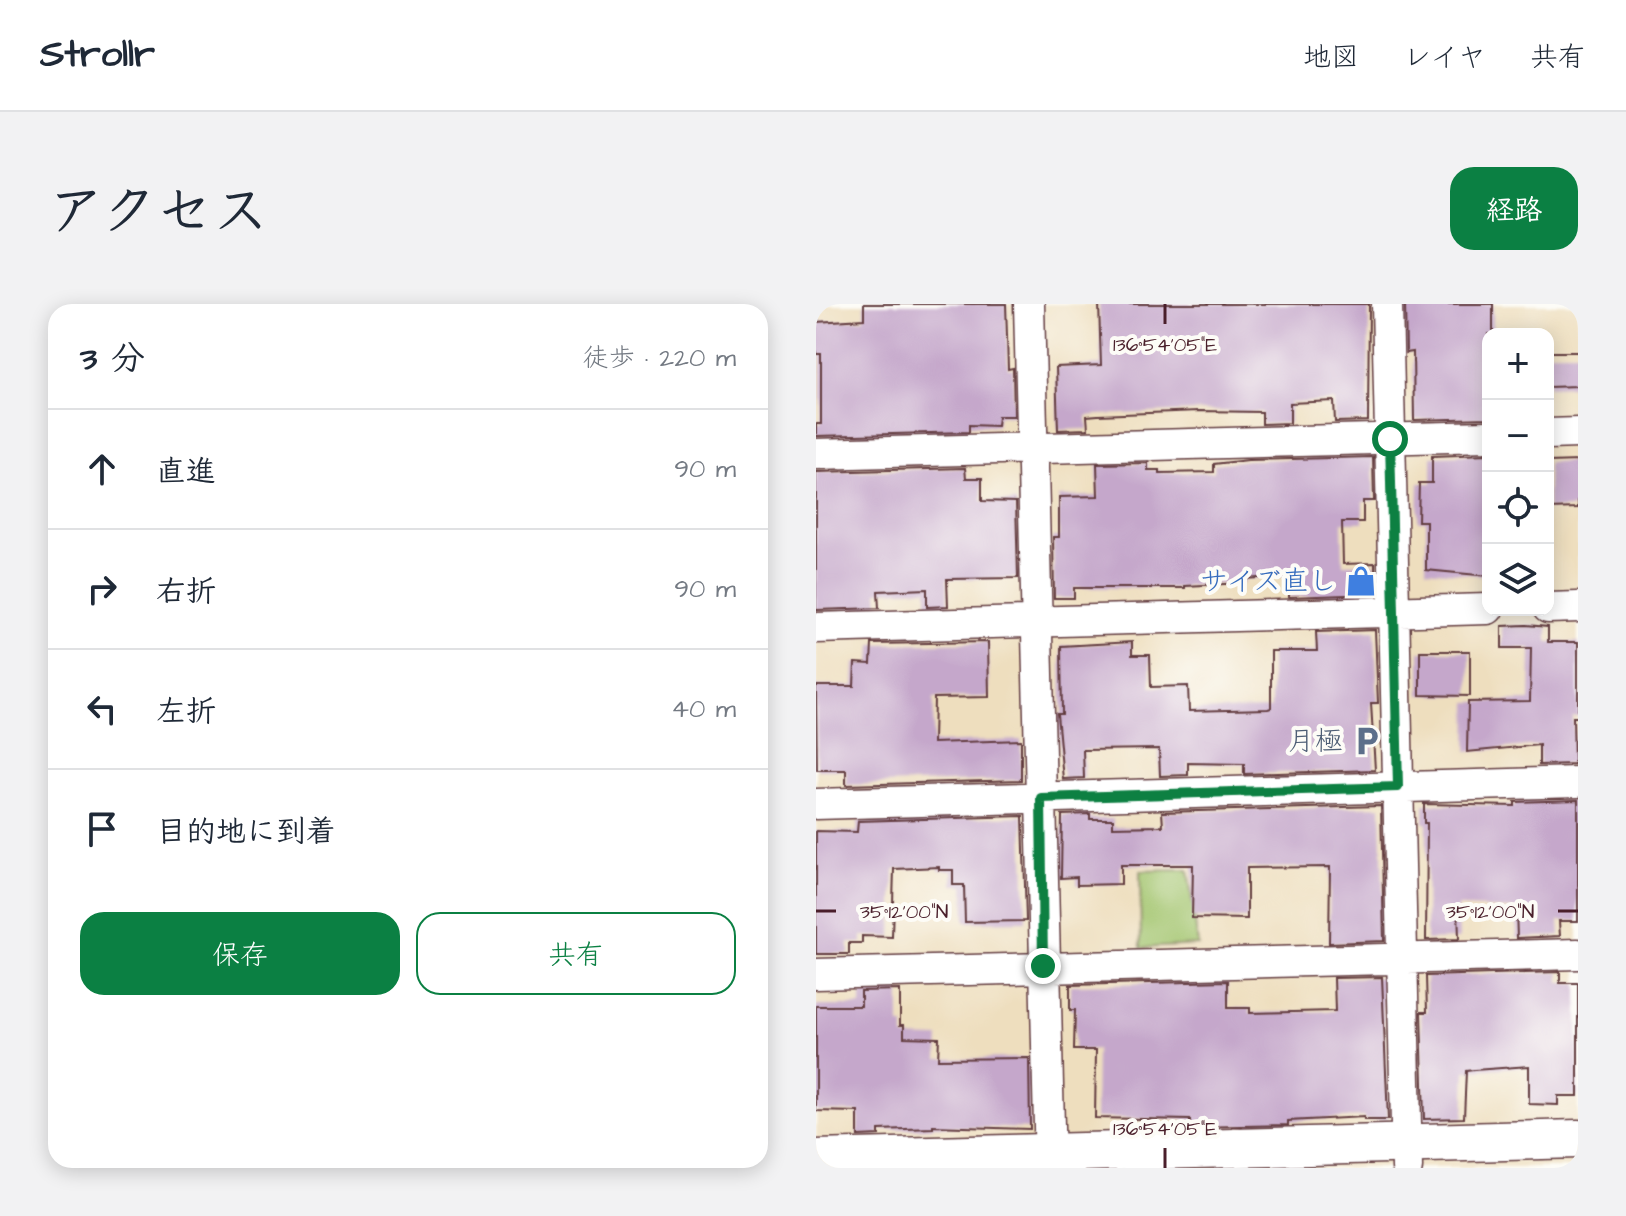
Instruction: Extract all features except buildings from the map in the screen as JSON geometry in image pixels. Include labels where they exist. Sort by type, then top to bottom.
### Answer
[{"type":"street","points":[[1029,304],[1050,1161]]},
{"type":"street","points":[[1387,304],[1407,1156]]},
{"type":"street","points":[[1554,434],[1578,433]]},
{"type":"street","points":[[816,454],[1482,436]]},
{"type":"street","points":[[1554,608],[1578,607]]},
{"type":"street","points":[[816,628],[1482,609]]},
{"type":"street","points":[[816,804],[1578,782]]},
{"type":"street","points":[[816,974],[1578,954]]},
{"type":"street","points":[[816,1159],[1050,1161],[1407,1156],[1578,1139]]},
{"type":"green space","points":[[1188,870],[1198,945],[1141,948],[1140,871]]},
{"type":"place","name":"サイズ直し","points":[[1361,581]]},
{"type":"place","name":"月極","points":[[1367,741]]},
{"type":"route","points":[[1043,966],[1041,798],[1398,787],[1390,439]]}]
